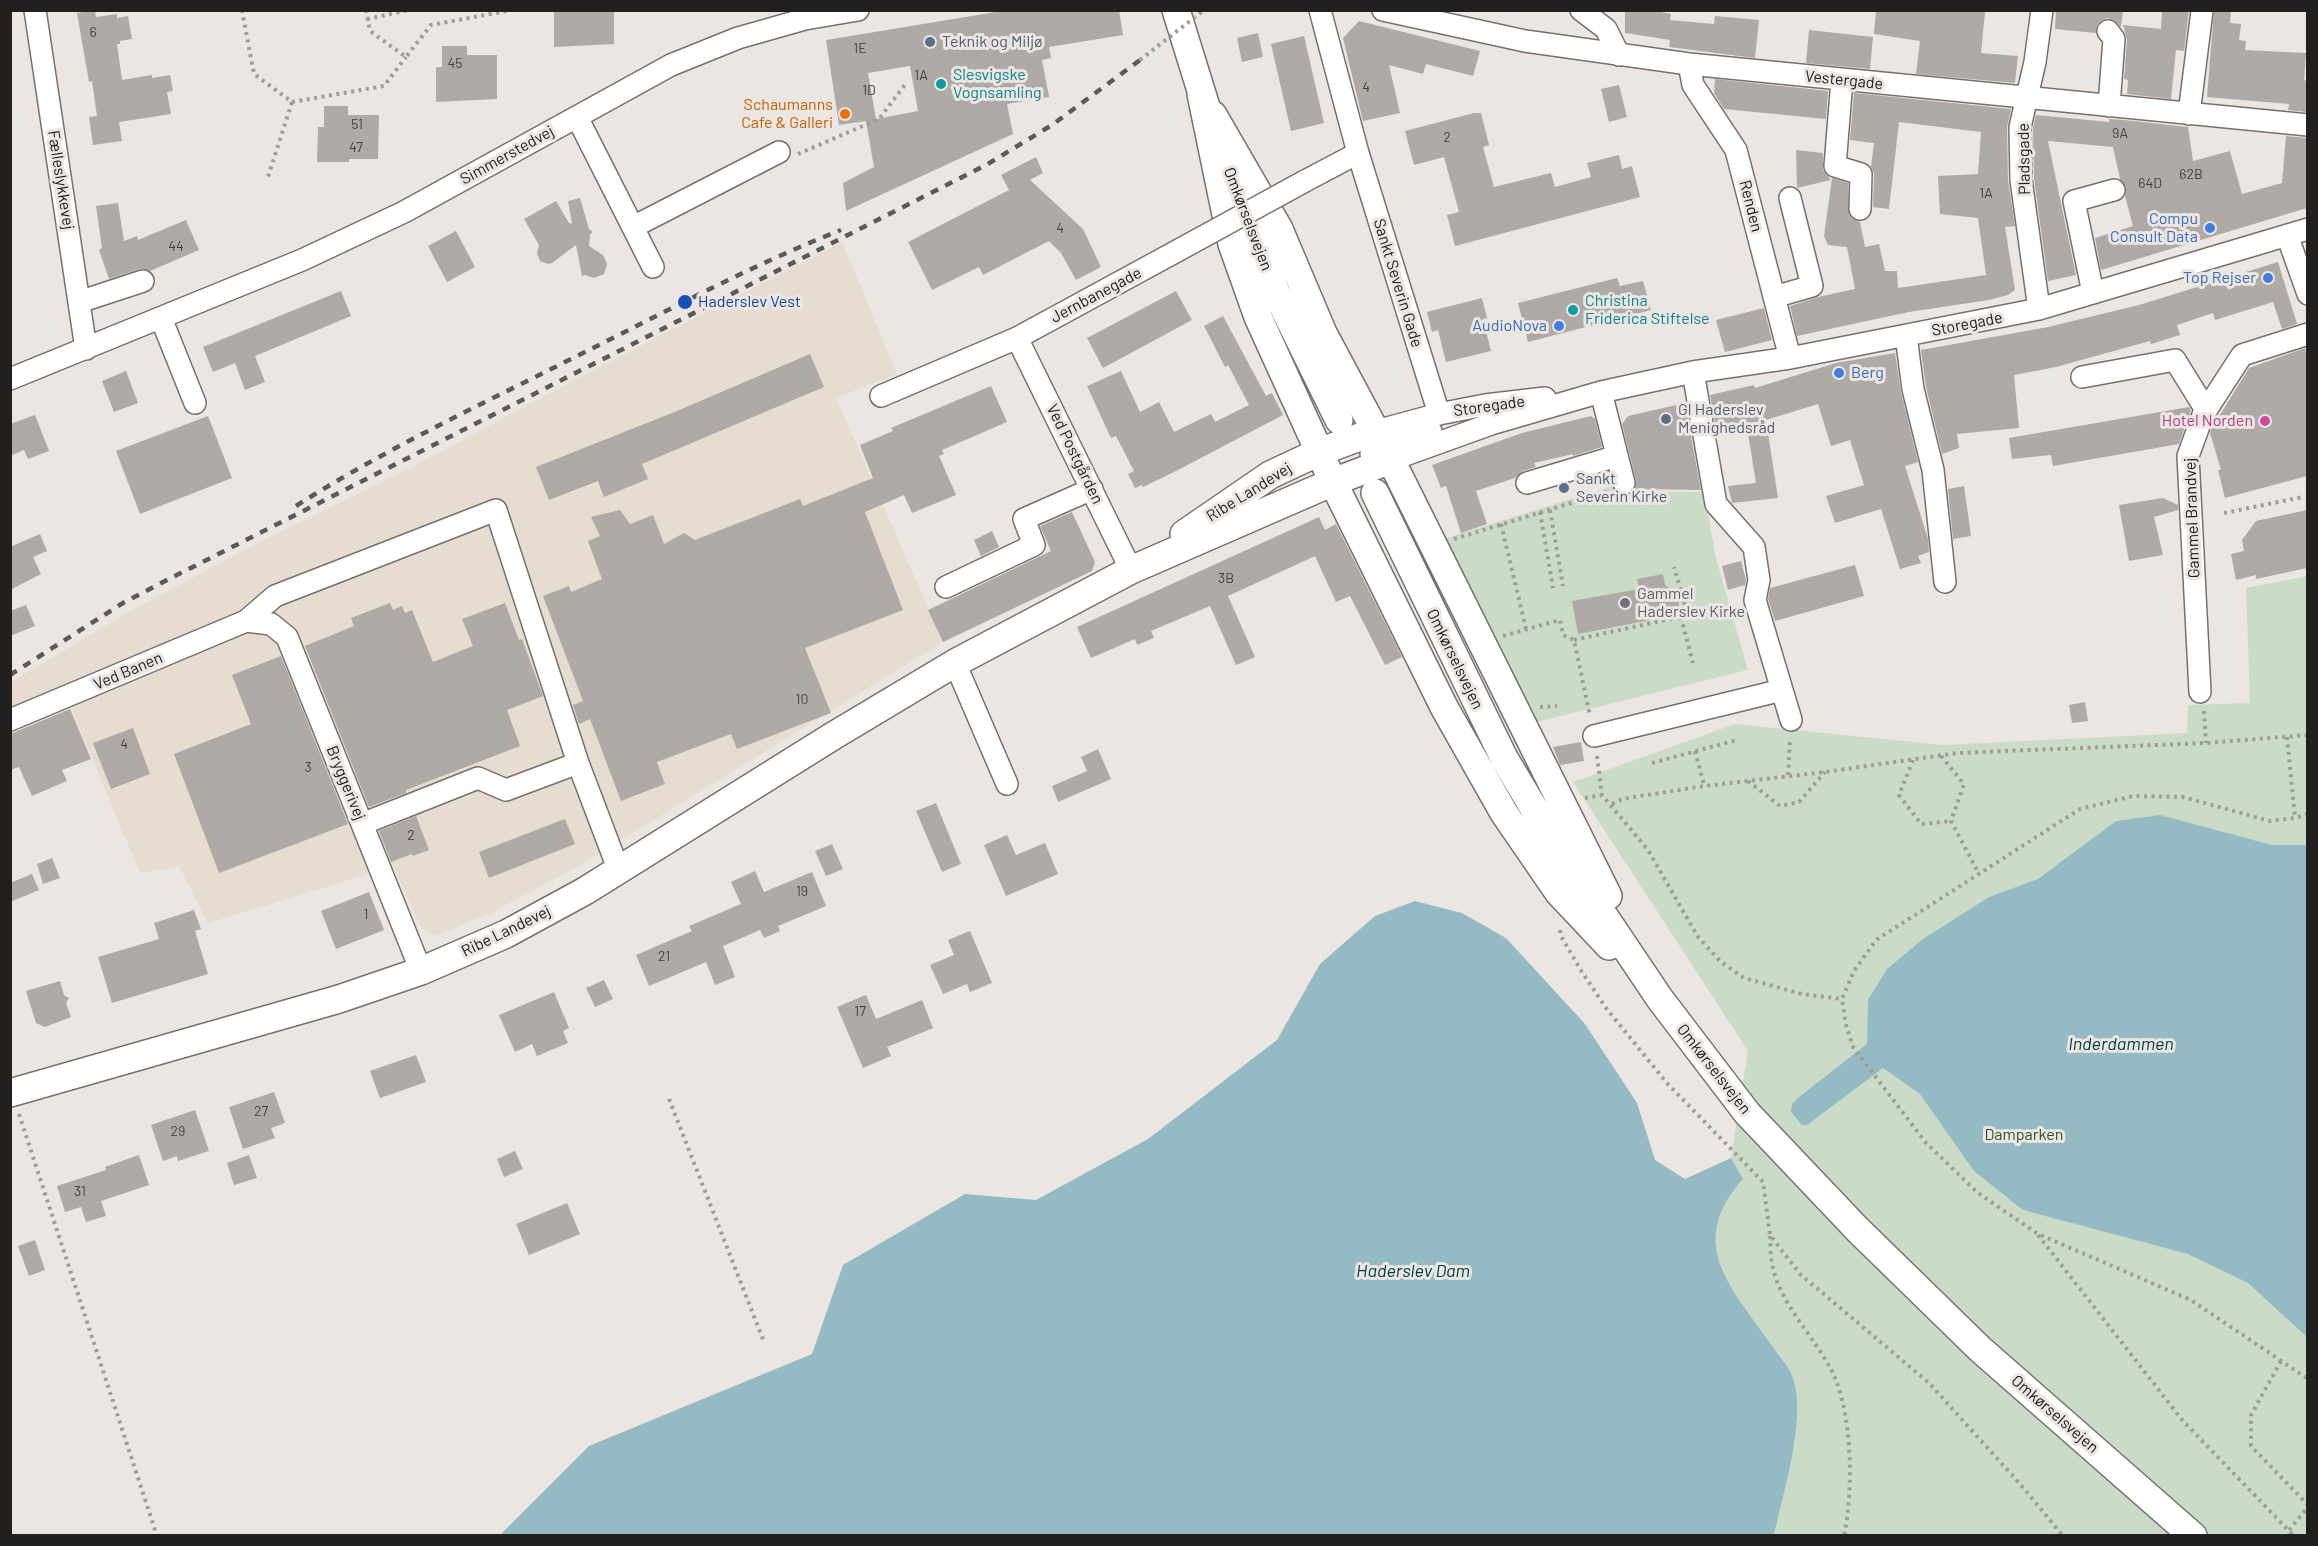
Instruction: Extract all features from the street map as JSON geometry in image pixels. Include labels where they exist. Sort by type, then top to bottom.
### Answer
[{"type":"main road","name":"Omkørselsvejen","points":[[1176,10],[1201,94],[1276,292],[1339,420]]},
{"type":"main road","points":[[1201,94],[1279,229],[1323,333],[1383,445],[1440,539],[1660,999]]},
{"type":"main road","points":[[1201,94],[1232,244],[1258,317],[1326,468],[1444,707],[1504,813],[1558,893],[1660,999]]},
{"type":"main road","name":"Ribe Landevej","points":[[11,1091],[339,999],[422,971],[506,934],[585,891],[833,736],[955,663],[1131,570],[1239,523],[1326,468],[1383,445]]},
{"type":"main road","name":"Ribe Landevej","points":[[1131,570],[1270,475],[1326,468]]},
{"type":"main road","name":"Omkørselsvejen","points":[[1376,493],[1504,758],[1551,837],[1660,999],[1747,1113],[1857,1229],[1980,1349],[2193,1536]]},
{"type":"street","name":"Fælleslykkevej","points":[[35,10],[86,349]]},
{"type":"street","name":"Simmerstedvej","points":[[10,380],[302,261],[404,212],[671,65],[738,38],[805,19],[858,10]]},
{"type":"street","name":"Sankt Severin Gade","points":[[1320,10],[1358,153],[1439,414]]},
{"type":"street","name":"Vestergade","points":[[1383,10],[1525,40],[1689,64],[2307,125]]},
{"type":"street","points":[[1581,10],[1606,29],[1619,55]]},
{"type":"street","name":"Pladsgade","points":[[2039,309],[2021,180],[2020,127],[2035,62],[2042,10]]},
{"type":"street","points":[[2189,114],[2202,11]]},
{"type":"street","points":[[2108,31],[2114,39],[2109,106]]},
{"type":"street","name":"Renden","points":[[1689,64],[1693,85],[1736,150],[1790,358]]},
{"type":"street","points":[[1842,80],[1835,166],[1861,174],[1860,209]]},
{"type":"street","points":[[577,117],[653,267]]},
{"type":"street","name":"Jernbanegade","points":[[881,396],[1017,338],[1358,153]]},
{"type":"street","points":[[633,226],[787,154]]},
{"type":"street","points":[[2093,293],[2074,201],[2114,190]]},
{"type":"street","points":[[1774,297],[1812,286],[1790,198]]},
{"type":"street","name":"Storegade","points":[[1383,445],[1491,424],[1639,383],[1693,372],[1790,358],[2039,309],[2307,229]]},
{"type":"street","points":[[2287,235],[2307,294]]},
{"type":"street","points":[[79,302],[143,281]]},
{"type":"street","points":[[161,318],[195,403]]},
{"type":"street","name":"Gammel Brandvej","points":[[2200,692],[2188,456],[2206,411],[2242,355],[2307,334]]},
{"type":"street","points":[[1906,336],[1913,389],[1933,470],[1945,582]]},
{"type":"street","name":"Ved Postgården","points":[[1017,338],[1131,570]]},
{"type":"street","points":[[2082,377],[2175,360],[2206,411]]},
{"type":"street","points":[[1693,372],[1716,504],[1754,547],[1759,579],[1755,600],[1791,720]]},
{"type":"street","name":"Storegade","points":[[1383,445],[1439,414],[1485,405],[1639,383]]},
{"type":"street","points":[[1601,392],[1617,456],[1619,487]]},
{"type":"street","points":[[1383,445],[1532,400]]},
{"type":"street","points":[[1527,483],[1617,456]]},
{"type":"street","points":[[946,588],[1034,545],[1024,519],[1092,489]]},
{"type":"street","name":"Ved Banen","points":[[10,720],[246,621],[275,597],[496,510],[578,763]]},
{"type":"street","name":"Bryggerivej","points":[[246,621],[272,624],[287,637],[422,971]]},
{"type":"street","points":[[955,663],[1007,784]]},
{"type":"street","points":[[1594,736],[1782,690]]},
{"type":"street","points":[[362,824],[478,778],[506,790],[578,763],[619,870]]},
{"type":"path","points":[[242,10],[254,74],[292,102],[384,86],[431,25],[512,10]]},
{"type":"path","points":[[366,10],[370,31],[406,57]]},
{"type":"path","points":[[368,19],[409,10]]},
{"type":"path","points":[[483,10],[484,16]]},
{"type":"path","points":[[1140,60],[1204,10]]},
{"type":"path","points":[[787,154],[879,120],[907,82]]},
{"type":"path","points":[[267,180],[292,102]]},
{"type":"path","points":[[1440,539],[1550,510],[1619,487]]},
{"type":"path","points":[[2224,513],[2303,497]]},
{"type":"path","points":[[1550,510],[1563,586]]},
{"type":"path","points":[[1540,512],[1553,588]]},
{"type":"path","points":[[1501,524],[1526,629]]},
{"type":"path","points":[[1440,539],[1455,549]]},
{"type":"path","points":[[1498,637],[1560,620],[1563,635],[1574,640],[1688,615],[1674,567]]},
{"type":"path","points":[[1681,617],[1693,663]]},
{"type":"path","points":[[1574,640],[1594,736],[1602,795],[1612,804],[1648,850],[1698,937],[1721,962],[1744,978],[1803,994],[1842,999]]},
{"type":"path","points":[[2200,692],[2204,706],[2206,743]]},
{"type":"path","points":[[1612,804],[1622,799],[1704,786],[1958,753],[2206,743],[2307,735]]},
{"type":"path","points":[[2287,737],[2295,818]]},
{"type":"path","points":[[1652,763],[1737,740]]},
{"type":"path","points":[[1788,775],[1790,750]]},
{"type":"path","points":[[1695,751],[1704,786]]},
{"type":"path","points":[[1941,755],[1964,784],[1951,821],[1979,874]]},
{"type":"path","points":[[1913,759],[1899,795],[1921,824],[1951,821]]},
{"type":"path","points":[[1747,780],[1780,806],[1799,802],[1825,772]]},
{"type":"path","points":[[2307,814],[2270,821],[2183,797],[2133,796],[2080,809],[1876,940],[1854,971],[1842,999],[1852,1047],[1926,1143],[1978,1193],[2038,1234],[2191,1300],[2307,1379]]},
{"type":"path","points":[[1558,893],[1556,912],[1561,936],[1606,1008],[1666,1082],[1763,1182],[1772,1263],[1780,1291],[1830,1366],[1842,1398],[1850,1435],[1848,1520],[1844,1536]]},
{"type":"path","points":[[11,1091],[157,1536]]},
{"type":"path","points":[[669,1099],[764,1342]]},
{"type":"path","points":[[2038,1234],[2183,1421],[2294,1536]]},
{"type":"path","points":[[1770,1235],[1800,1274],[1929,1383],[2021,1485],[2063,1536]]},
{"type":"path","points":[[2281,1361],[2251,1415],[2251,1446],[2307,1506],[2289,1530]]},
{"type":"shaded area","points":[[842,242],[897,374],[836,398],[943,642],[579,866],[489,914],[434,936],[420,925],[391,862],[362,876],[208,923],[179,866],[140,873],[70,705],[11,710],[11,682],[130,611],[269,537],[409,469],[553,391]]},
{"type":"green space","points":[[1632,480],[1633,492],[1704,492],[1716,558],[1748,670],[1536,722],[1443,539]]},
{"type":"green space","name":"Damparken","points":[[2307,576],[2307,1535],[1774,1535],[1796,1434],[1797,1394],[1789,1370],[1730,1286],[1721,1266],[1716,1246],[1717,1225],[1726,1203],[1743,1179],[1731,1158],[1748,1051],[1573,782],[1735,724],[1944,745],[2187,733],[2188,705],[2250,703],[2246,588]]},
{"type":"water","name":"Inderdammen","points":[[2160,815],[2272,845],[2307,845],[2307,1337],[2248,1283],[2188,1254],[2023,1210],[1974,1171],[1920,1094],[1883,1068],[1807,1125],[1802,1125],[1791,1112],[1792,1104],[1799,1097],[1867,1044],[1868,1000],[1887,969],[1923,939],[1989,897],[2038,879],[2116,821]]},
{"type":"water","name":"Haderslev Dam","points":[[1415,901],[1462,913],[1506,938],[1585,1024],[1637,1103],[1655,1160],[1685,1179],[1731,1158],[1743,1179],[1726,1203],[1717,1225],[1716,1246],[1721,1266],[1743,1306],[1789,1370],[1797,1394],[1796,1434],[1774,1535],[500,1535],[589,1446],[812,1354],[843,1265],[965,1194],[1036,1200],[1148,1139],[1277,1040],[1320,964],[1375,916]]},
{"type":"building","points":[[95,10],[96,17],[117,14],[117,18],[128,16],[132,39],[120,41],[120,44],[117,44],[122,80],[152,75],[152,78],[170,75],[173,91],[167,92],[171,114],[119,122],[122,141],[93,145],[89,117],[97,116],[77,13]]},
{"type":"building","points":[[559,10],[614,10],[614,44],[554,47],[554,12]]},
{"type":"building","points":[[1008,10],[1119,10],[1123,35],[1049,47],[1051,58],[1042,60],[1049,97],[1007,104],[1013,134],[846,211],[843,183],[874,167],[866,121],[839,125],[826,40]],"holes":[[[910,66],[918,111],[876,119],[868,73]]]},
{"type":"building","points":[[1625,10],[1650,10],[1671,14],[1670,20],[1714,24],[1715,16],[1759,20],[1755,58],[1669,47],[1670,40],[1625,33]]},
{"type":"building","points":[[1876,10],[1985,12],[1981,53],[2018,56],[2015,83],[1916,74],[1920,41],[1874,34]]},
{"type":"building","points":[[2056,10],[2123,10],[2121,27],[2114,20],[2107,18],[2097,25],[2096,33],[2055,29]]},
{"type":"building","points":[[2162,10],[2189,10],[2184,51],[2176,50],[2171,99],[2127,94],[2128,80],[2124,79],[2127,40],[2123,25],[2161,29]]},
{"type":"building","points":[[2214,10],[2231,10],[2230,23],[2241,24],[2239,40],[2246,41],[2245,50],[2306,53],[2304,80],[2307,81],[2307,112],[2288,110],[2289,104],[2207,97]]},
{"type":"building","points":[[1359,21],[1480,51],[1473,76],[1426,64],[1423,74],[1389,65],[1400,113],[1363,121],[1343,38]]},
{"type":"building","points":[[1809,30],[1873,37],[1870,69],[1806,63]]},
{"type":"building","points":[[1258,33],[1263,57],[1242,62],[1237,38]]},
{"type":"building","points":[[1304,36],[1324,123],[1291,131],[1271,44]]},
{"type":"building","points":[[442,46],[467,46],[467,55],[497,55],[497,99],[436,102],[436,67],[442,67]]},
{"type":"building","points":[[1715,79],[1828,91],[1826,119],[1724,109],[1714,93]]},
{"type":"building","points":[[1619,85],[1627,117],[1609,122],[1601,89]]},
{"type":"building","points":[[1854,93],[2011,109],[2007,127],[2008,180],[2015,226],[2005,227],[2015,290],[2008,295],[1989,300],[1909,312],[1797,336],[1790,306],[1855,289],[1847,247],[1828,245],[1824,236],[1832,178],[1848,183],[1849,215],[1860,222],[1865,247],[1879,244],[1885,271],[1897,271],[1898,288],[1986,275],[1978,218],[1940,214],[1938,176],[1978,174],[1981,132],[1899,122],[1889,209],[1873,207],[1874,174],[1871,167],[1874,143],[1850,140]]},
{"type":"building","points":[[324,106],[348,106],[348,115],[379,115],[378,159],[317,162],[318,127],[324,127]]},
{"type":"building","points":[[1481,113],[1489,145],[1483,147],[1494,187],[1551,173],[1555,187],[1591,177],[1587,163],[1619,155],[1622,169],[1632,166],[1640,197],[1455,246],[1447,215],[1459,212],[1444,157],[1414,165],[1405,131]]},
{"type":"building","points":[[2036,115],[2109,122],[2109,119],[2124,120],[2188,127],[2193,161],[2230,151],[2242,194],[2282,183],[2286,136],[2307,138],[2307,208],[2101,270],[2095,238],[2133,226],[2125,196],[2126,187],[2120,179],[2113,147],[2048,141],[2076,275],[2048,281],[2034,179],[2033,128]]},
{"type":"building","points":[[1796,150],[1823,153],[1823,170],[1831,180],[1797,188]]},
{"type":"building","points":[[1036,157],[1043,173],[1030,180],[1083,229],[1101,267],[1076,280],[1061,253],[1049,241],[983,275],[979,267],[932,290],[908,242],[1009,190],[1001,175]]},
{"type":"building","points":[[580,198],[589,229],[593,232],[590,234],[589,246],[603,255],[607,264],[604,274],[594,278],[582,276],[576,245],[552,263],[540,261],[537,253],[539,245],[524,219],[556,201],[569,223],[572,224],[568,201]]},
{"type":"building","points":[[118,203],[124,241],[137,236],[138,240],[186,220],[199,250],[150,271],[140,269],[109,279],[99,250],[102,248],[96,206]]},
{"type":"building","points":[[456,231],[475,267],[447,282],[428,246]]},
{"type":"building","points":[[2278,262],[2297,324],[2282,329],[2273,302],[2215,320],[2213,313],[2177,325],[2180,335],[2151,344],[2150,341],[2056,367],[2014,375],[2019,428],[1957,434],[1959,448],[1942,454],[1926,387],[1921,350],[2048,327],[2139,305]]},
{"type":"building","name":"Christina Friderica Stiftelse","points":[[1617,278],[1620,286],[1643,281],[1651,310],[1528,342],[1518,303]]},
{"type":"building","points":[[341,291],[351,316],[255,356],[265,382],[245,390],[235,363],[213,372],[203,347]]},
{"type":"building","points":[[1176,291],[1192,320],[1103,368],[1087,338]]},
{"type":"building","points":[[1482,298],[1487,318],[1483,319],[1491,351],[1446,362],[1438,330],[1432,332],[1427,312]]},
{"type":"building","points":[[1764,308],[1772,340],[1725,352],[1716,320]]},
{"type":"building","points":[[1223,316],[1266,396],[1272,393],[1283,415],[1176,471],[1143,487],[1142,485],[1135,488],[1128,474],[1134,471],[1116,436],[1111,438],[1087,386],[1121,371],[1140,412],[1159,402],[1174,432],[1211,414],[1215,422],[1249,405],[1228,365],[1225,367],[1204,326]]},
{"type":"building","name":"Hotel Norden","points":[[2305,348],[2307,358],[2307,476],[2225,498],[2211,429],[2249,368]]},
{"type":"building","points":[[1895,353],[1901,392],[1918,462],[1905,466],[1928,539],[1929,552],[1918,556],[1921,563],[1900,569],[1881,509],[1835,523],[1826,496],[1864,485],[1850,440],[1831,446],[1818,404],[1766,420],[1778,498],[1732,503],[1728,486],[1756,483],[1746,421],[1716,428],[1710,395],[1754,385],[1755,388],[1836,363]]},
{"type":"building","points":[[810,354],[824,387],[642,464],[648,479],[604,497],[598,481],[549,500],[536,467],[677,411]]},
{"type":"building","points":[[126,371],[138,403],[114,412],[102,381]]},
{"type":"building","points":[[991,386],[1007,422],[942,450],[944,454],[939,456],[956,495],[912,513],[904,495],[865,512],[903,610],[805,648],[831,713],[737,749],[731,734],[657,762],[665,784],[621,801],[590,719],[579,724],[573,705],[583,701],[543,596],[569,586],[571,592],[602,579],[588,541],[600,536],[591,517],[620,510],[630,524],[653,515],[664,544],[684,533],[695,540],[800,499],[803,506],[873,478],[860,445],[893,431],[891,428]]},
{"type":"building","points":[[1685,403],[1701,490],[1635,489],[1636,480],[1622,424],[1628,416]]},
{"type":"building","points":[[2189,407],[2191,410],[2179,444],[2053,466],[2051,455],[2012,459],[2009,438]]},
{"type":"building","points":[[35,415],[49,451],[28,459],[24,450],[10,456],[10,424]]},
{"type":"building","points":[[208,416],[232,478],[140,514],[116,451]]},
{"type":"building","points":[[1591,416],[1595,419],[1602,447],[1573,456],[1573,454],[1534,463],[1536,467],[1523,471],[1515,478],[1476,491],[1487,524],[1461,533],[1446,486],[1441,488],[1432,465],[1522,433]]},
{"type":"building","points":[[1964,486],[1971,536],[1953,539],[1948,489]]},
{"type":"building","points":[[2163,498],[2178,505],[2178,510],[2154,517],[2163,555],[2129,561],[2119,505]]},
{"type":"building","points":[[2307,510],[2307,568],[2256,579],[2256,575],[2236,580],[2231,554],[2244,551],[2242,540],[2256,521]]},
{"type":"building","points":[[1072,512],[1095,562],[1092,571],[943,642],[928,610],[1051,551],[1040,526]]},
{"type":"building","points":[[1319,517],[1325,530],[1336,524],[1402,657],[1385,665],[1350,596],[1336,602],[1315,556],[1228,596],[1255,657],[1236,665],[1210,606],[1151,631],[1154,638],[1137,645],[1135,639],[1091,658],[1077,627]]},
{"type":"building","points":[[992,531],[999,547],[981,556],[974,540]]},
{"type":"building","points":[[40,534],[47,551],[33,557],[41,574],[10,590],[10,547]]},
{"type":"building","points":[[1741,561],[1746,580],[1745,585],[1728,590],[1722,566]]},
{"type":"building","points":[[1855,565],[1864,596],[1775,621],[1768,599],[1770,588]]},
{"type":"building","name":"Gammel Haderslev Kirke","points":[[1663,574],[1665,585],[1676,593],[1679,599],[1679,605],[1671,616],[1578,634],[1572,601],[1639,589],[1637,579]]},
{"type":"building","points":[[390,603],[393,610],[402,606],[405,613],[412,610],[433,662],[473,646],[462,619],[505,603],[519,640],[522,639],[543,696],[507,710],[520,746],[406,790],[406,793],[369,807],[305,646],[354,626],[351,618]]},
{"type":"building","points":[[26,605],[35,626],[10,636],[10,611]]},
{"type":"building","points":[[281,656],[348,824],[219,873],[174,754],[251,724],[232,675]]},
{"type":"building","points":[[2085,702],[2088,721],[2072,723],[2069,705]]},
{"type":"building","points":[[70,709],[91,759],[62,770],[67,781],[32,796],[19,767],[10,770],[10,734]]},
{"type":"building","points":[[133,728],[150,774],[111,789],[93,743]]},
{"type":"building","points":[[1581,742],[1584,761],[1560,765],[1553,747]]},
{"type":"building","points":[[1098,749],[1111,779],[1058,802],[1052,786],[1087,771],[1081,757]]},
{"type":"building","points":[[936,803],[961,864],[942,872],[916,811]]},
{"type":"building","points":[[416,816],[429,850],[391,862],[379,831]]},
{"type":"building","points":[[565,819],[575,844],[489,878],[479,852]]},
{"type":"building","points":[[1007,835],[1016,855],[1045,843],[1058,874],[1006,896],[984,845]]},
{"type":"building","points":[[832,844],[843,869],[826,876],[815,851]]},
{"type":"building","points":[[52,858],[60,878],[43,884],[37,864]]},
{"type":"building","points":[[755,871],[764,892],[812,872],[826,906],[778,926],[780,931],[764,938],[760,930],[723,946],[735,977],[715,985],[706,962],[649,986],[636,955],[692,931],[689,926],[741,904],[731,882]]},
{"type":"building","points":[[32,874],[39,890],[10,902],[10,883]]},
{"type":"building","points":[[369,892],[384,930],[336,949],[321,911]]},
{"type":"building","points":[[194,910],[201,929],[195,931],[208,974],[112,1003],[98,957],[159,939],[154,923]]},
{"type":"building","points":[[970,931],[992,983],[970,992],[967,984],[943,994],[930,965],[954,955],[948,940]]},
{"type":"building","points":[[604,980],[613,999],[595,1007],[586,988]]},
{"type":"building","points":[[60,981],[64,995],[69,998],[66,1003],[71,1017],[45,1027],[36,1023],[26,991]]},
{"type":"building","points":[[554,992],[569,1028],[563,1031],[568,1043],[537,1056],[532,1044],[515,1052],[499,1015]]},
{"type":"building","points":[[866,995],[876,1019],[922,1000],[933,1028],[887,1047],[891,1056],[863,1068],[837,1007]]},
{"type":"building","points":[[416,1055],[426,1082],[380,1098],[370,1071]]},
{"type":"building","points":[[274,1092],[285,1123],[271,1128],[275,1138],[243,1149],[229,1107]]},
{"type":"building","points":[[195,1110],[209,1151],[178,1161],[177,1156],[163,1161],[151,1125]]},
{"type":"building","points":[[515,1151],[523,1169],[504,1177],[497,1159]]},
{"type":"building","points":[[139,1155],[149,1185],[101,1201],[106,1216],[86,1222],[81,1207],[65,1212],[57,1186],[106,1170],[105,1167]]},
{"type":"building","points":[[249,1155],[257,1178],[234,1185],[227,1163]]},
{"type":"building","points":[[567,1203],[580,1234],[529,1255],[516,1224]]},
{"type":"building","points":[[35,1240],[45,1270],[29,1276],[18,1246]]},
{"type":"railway","points":[[10,675],[123,603],[986,165],[1052,125],[1140,60]]},
{"type":"railway","points":[[296,506],[396,448],[464,413],[737,276],[841,230]]},
{"type":"place","name":"Teknik og Miljø","points":[[930,42]]},
{"type":"place","name":"Slesvigske Vognsamling","points":[[941,84]]},
{"type":"place","name":"Schaumanns Cafe & Galleri","points":[[845,114]]},
{"type":"place","name":"Compu Consult Data","points":[[2210,228]]},
{"type":"place","name":"Top Rejser","points":[[2268,278]]},
{"type":"place","name":"Haderslev Vest","points":[[685,302]]},
{"type":"place","name":"Christina Friderica Stiftelse","points":[[1573,310]]},
{"type":"place","name":"AudioNova","points":[[1559,326]]},
{"type":"place","name":"Berg","points":[[1839,373]]},
{"type":"place","name":"Gl Haderslev Menighedsråd","points":[[1666,419]]},
{"type":"place","name":"Hotel Norden","points":[[2265,421]]},
{"type":"place","name":"Sankt Severin Kirke","points":[[1564,488]]},
{"type":"place","name":"Gammel Haderslev Kirke","points":[[1625,603]]}]
